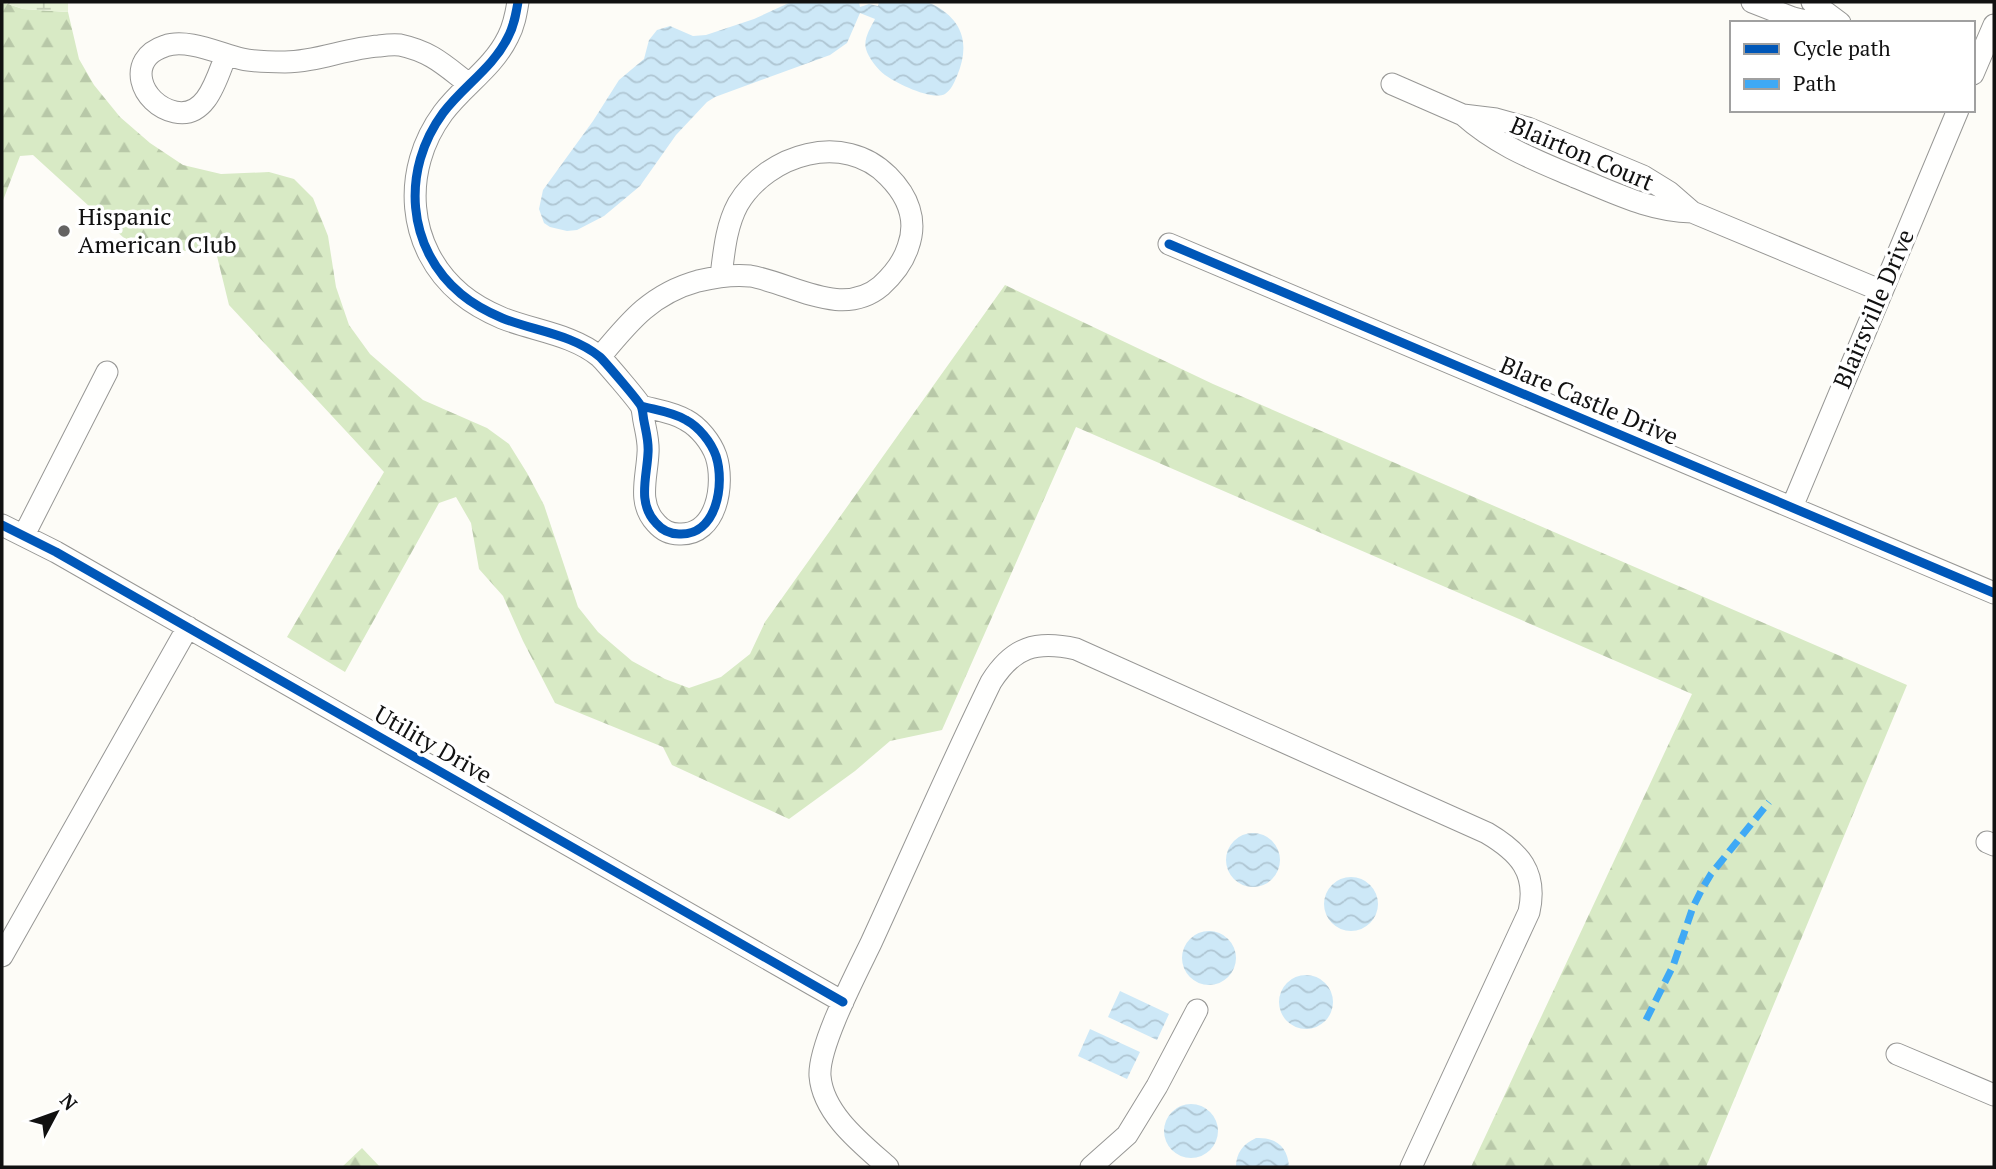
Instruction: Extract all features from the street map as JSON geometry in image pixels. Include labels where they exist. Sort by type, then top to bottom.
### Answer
[{"type":"street","points":[[518,2],[509,37],[484,70],[441,115],[430,133],[418,170],[414,205],[417,223],[432,259],[445,278],[462,294],[483,309],[576,343],[600,358],[641,406],[649,451],[645,485],[647,511],[661,528],[670,533],[683,534],[693,531],[703,526],[717,501],[720,482],[715,454],[703,434],[687,421],[641,406]]},
{"type":"street","points":[[1752,2],[1805,21]]},
{"type":"street","points":[[1812,2],[1837,21]]},
{"type":"street","points":[[1975,69],[1994,25]]},
{"type":"street","points":[[226,54],[246,60],[287,62],[361,47],[397,44],[428,53],[469,83]]},
{"type":"street","name":"Blairton Court","points":[[1392,84],[1463,115],[1503,145],[1634,201],[1661,210],[1692,212],[1882,291]]},
{"type":"street","name":"Blairsville Drive","points":[[1791,507],[1957,112]]},
{"type":"street","points":[[600,358],[627,324],[648,304],[660,296],[695,282],[721,276],[747,276],[766,279],[831,299],[863,297],[888,280],[903,260],[913,230],[912,214],[897,186],[886,173],[871,163],[856,156],[828,152],[796,157],[768,172],[740,201],[730,225],[721,276]]},
{"type":"street","name":"Blare Castle Drive","points":[[1169,244],[1994,593]]},
{"type":"street","points":[[24,535],[107,373]]},
{"type":"street","name":"Utility Drive","points":[[2,525],[188,627],[844,1002]]},
{"type":"street","points":[[2,956],[188,627]]},
{"type":"street","points":[[888,1167],[855,1138],[835,1113],[822,1088],[821,1058],[982,701],[1000,668],[1012,656],[1032,646],[1044,644],[1076,649],[1487,834],[1512,849],[1521,860],[1532,886],[1529,912],[1411,1167]]},
{"type":"street","points":[[1091,1167],[1127,1135],[1157,1086],[1196,1010]]},
{"type":"street","points":[[1897,1054],[1994,1095]]},
{"type":"green space","points":[[2,2],[23,9],[68,12],[79,59],[94,85],[120,117],[150,143],[183,165],[221,174],[269,172],[294,179],[313,198],[328,236],[336,287],[349,325],[370,354],[423,400],[487,428],[509,444],[544,505],[578,607],[598,632],[632,661],[665,679],[689,688],[721,677],[750,654],[765,622],[1005,285],[1213,384],[1907,685],[1706,1167],[1471,1167],[1692,694],[1076,427],[942,730],[890,741],[855,771],[789,819],[672,765],[663,747],[555,703],[503,596],[479,569],[471,523],[456,497],[439,503],[345,672],[287,637],[384,472],[229,305],[216,252],[136,249],[33,155],[20,156],[2,203]]},
{"type":"green space","points":[[2,2],[68,2],[68,12],[23,9]]},
{"type":"green space","points":[[362,1148],[380,1167],[342,1167]]},
{"type":"water","points":[[791,2],[859,2],[860,7],[869,4],[878,6],[879,2],[932,4],[951,18],[961,34],[963,54],[953,84],[945,94],[939,96],[905,86],[885,75],[869,56],[865,45],[875,19],[860,13],[847,43],[830,55],[707,102],[676,135],[640,186],[604,216],[577,230],[567,231],[544,223],[539,209],[543,190],[619,80],[644,59],[649,40],[657,30],[670,26],[693,36],[706,35],[754,19]]},
{"type":"water","points":[[1253,833],[1272,841],[1280,860],[1272,879],[1253,887],[1234,879],[1226,860],[1234,841]]},
{"type":"water","points":[[1351,877],[1370,885],[1378,904],[1370,923],[1351,931],[1332,923],[1324,904],[1332,885]]},
{"type":"water","points":[[1209,931],[1228,939],[1236,958],[1228,977],[1209,985],[1190,977],[1182,958],[1190,939]]},
{"type":"water","points":[[1306,975],[1325,983],[1333,1002],[1325,1021],[1306,1029],[1287,1021],[1279,1002],[1287,983]]},
{"type":"water","points":[[1120,991],[1169,1014],[1157,1040],[1108,1017]]},
{"type":"water","points":[[1090,1029],[1140,1052],[1127,1079],[1078,1056]]},
{"type":"water","points":[[1191,1104],[1210,1112],[1218,1131],[1210,1150],[1191,1158],[1172,1150],[1164,1131],[1172,1112]]},
{"type":"water","points":[[1256,1138],[1269,1139],[1280,1145],[1286,1154],[1289,1167],[1236,1167],[1241,1150]]},
{"type":"marked path","points":[[1646,1020],[1673,966],[1702,889],[1769,802]]},
{"type":"cycle path","points":[[518,2],[512,29],[502,48],[451,103],[429,135],[420,159],[416,183],[420,232],[429,254],[443,275],[470,301],[502,318],[577,343],[600,357],[642,408],[648,445],[644,489],[650,515],[663,530],[679,534],[692,532],[702,527],[710,518],[715,506],[719,480],[716,456],[704,435],[691,423],[676,415],[641,406]]},
{"type":"cycle path","points":[[1169,244],[1994,593]]},
{"type":"cycle path","points":[[2,525],[56,552],[843,1002]]},
{"type":"place","name":"Hispanic American Club","points":[[64,231]]}]
